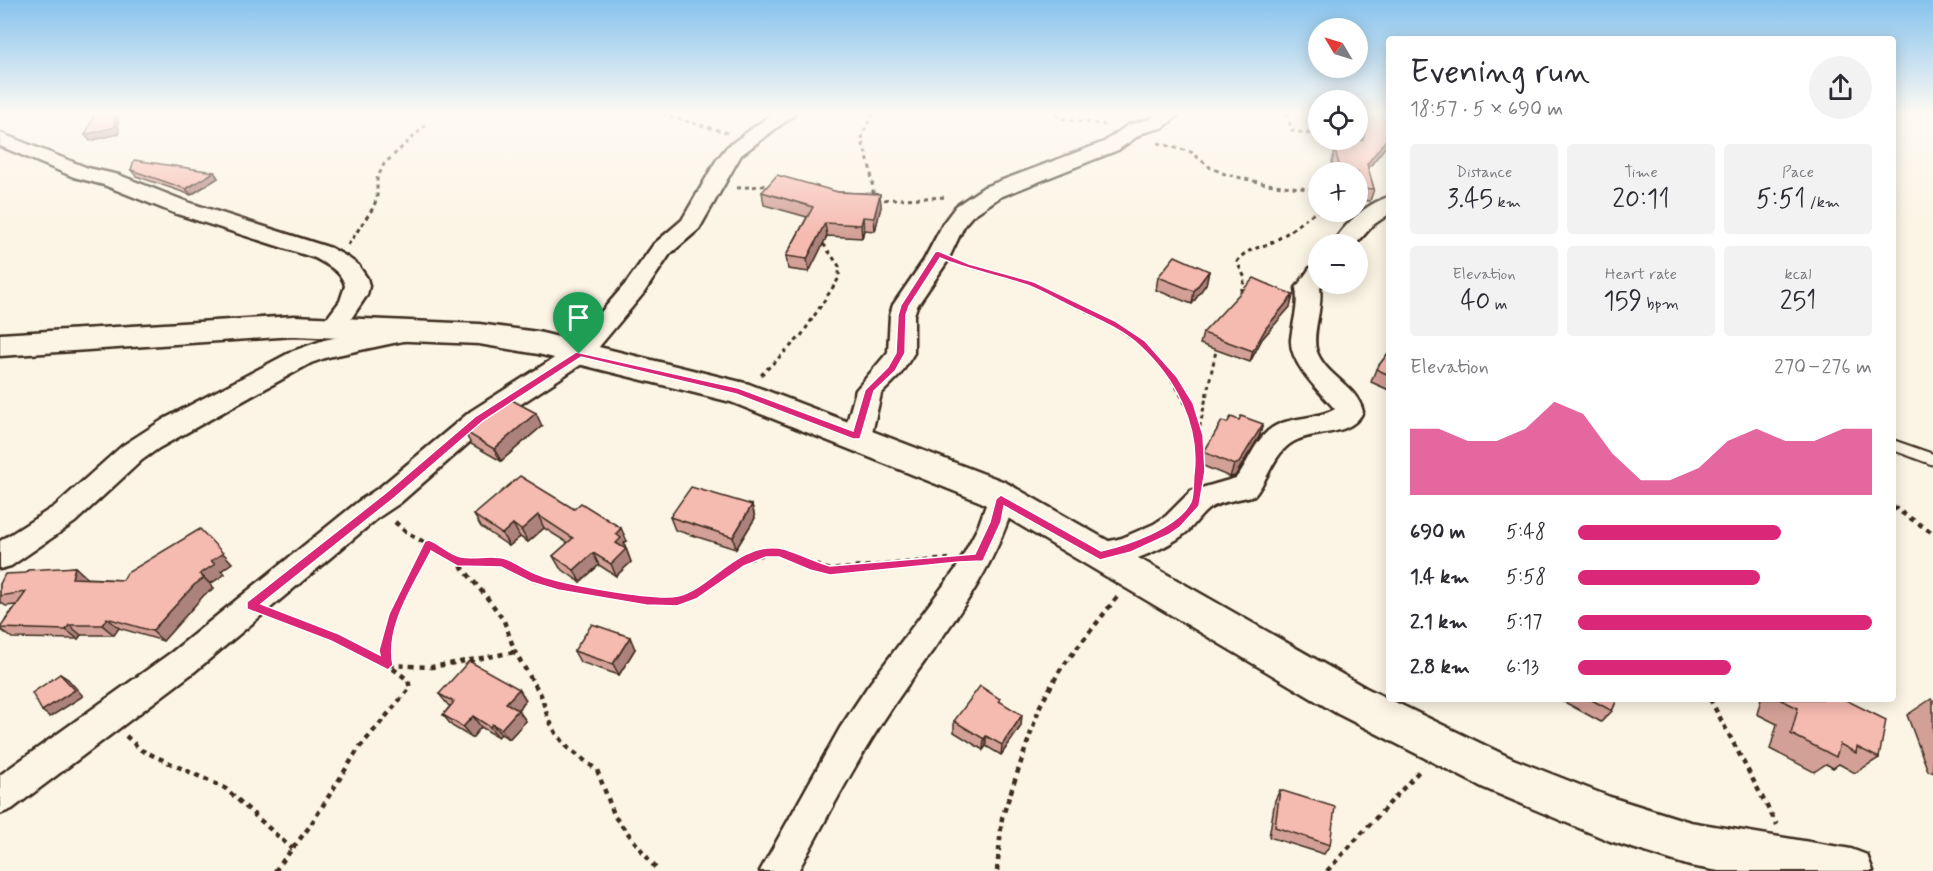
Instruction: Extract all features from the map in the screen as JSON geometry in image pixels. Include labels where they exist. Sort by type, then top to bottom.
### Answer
[{"type":"street","points":[[37,155],[81,173],[111,180],[182,208],[323,252],[344,263],[357,279],[356,292],[353,302],[331,329]]},
{"type":"street","points":[[0,797],[183,662],[390,495],[480,418],[579,354],[635,288],[662,249],[691,224],[731,155]]},
{"type":"street","points":[[857,437],[869,390],[891,369],[901,353],[902,315],[905,305],[938,254],[955,222],[964,211],[989,194],[1088,155]]},
{"type":"street","points":[[1353,234],[1365,220],[1386,208]]},
{"type":"street","points":[[1100,555],[1127,549],[1164,532],[1176,524],[1196,503],[1207,497],[1245,487],[1270,447],[1282,435],[1338,420],[1350,412],[1349,407],[1315,370],[1304,350],[1303,341],[1310,302],[1309,294]]},
{"type":"street","points":[[0,345],[294,326],[479,334],[538,344],[746,395],[993,492],[1001,499],[1352,701],[1499,774],[1610,819],[1690,844],[1851,871]]},
{"type":"street","points":[[0,557],[65,514],[132,453],[173,426],[302,357],[413,331]]},
{"type":"street","points":[[778,871],[831,774],[873,708],[979,558],[996,522],[1001,499]]},
{"type":"lane","points":[[1896,446],[1933,460]]},
{"type":"path","points":[[344,263],[351,239],[373,208],[379,172],[394,155]]},
{"type":"path","points":[[864,155],[871,171],[871,188],[876,200]]},
{"type":"path","points":[[1194,155],[1211,168],[1225,174],[1266,184],[1308,189]]},
{"type":"path","points":[[709,191],[775,184]]},
{"type":"path","points":[[868,200],[989,194]]},
{"type":"path","points":[[1239,299],[1245,278],[1237,262],[1241,255],[1254,247],[1272,243],[1298,221],[1308,216]]},
{"type":"path","points":[[746,395],[763,372],[808,327],[839,278],[839,266],[822,242]]},
{"type":"path","points":[[938,254],[966,266],[1031,284],[1112,323],[1142,343],[1174,380],[1188,403],[1198,435]]},
{"type":"path","points":[[1196,503],[1200,471],[1198,435],[1201,414],[1219,342]]},
{"type":"path","points":[[390,495],[393,519],[406,532],[457,561],[504,621],[515,652],[541,695],[556,734],[568,748],[597,771],[615,817],[658,871]]},
{"type":"path","points":[[1896,509],[1933,533]]},
{"type":"path","points":[[388,665],[385,650],[394,614],[429,544]]},
{"type":"path","points":[[457,561],[502,562],[535,579],[558,585],[646,600],[677,601],[692,595],[740,562],[766,553],[780,553],[830,570],[979,558]]},
{"type":"path","points":[[997,871],[1002,818],[1040,706],[1060,670],[1134,575]]},
{"type":"path","points":[[251,606],[335,638],[388,665],[408,680],[410,688],[359,748],[310,826],[275,871]]},
{"type":"path","points":[[388,665],[432,667],[515,652]]},
{"type":"path","points":[[1712,702],[1798,862]]},
{"type":"path","points":[[105,718],[141,750],[225,788],[292,849]]},
{"type":"path","points":[[1327,871],[1425,765],[1446,748]]},
{"type":"building","points":[[1336,155],[1374,155],[1368,163],[1338,162]]},
{"type":"building","points":[[134,160],[214,172],[186,189],[131,170]]},
{"type":"building","points":[[1368,168],[1374,189],[1368,189]]},
{"type":"building","points":[[777,175],[838,192],[880,194],[874,218],[863,217],[861,225],[825,223],[807,259],[786,256],[813,207],[762,192]]},
{"type":"building","points":[[1175,256],[1209,271],[1194,291],[1158,277]]},
{"type":"building","points":[[1254,278],[1293,295],[1266,328],[1253,351],[1203,333]]},
{"type":"building","points":[[1386,356],[1386,374],[1376,369]]},
{"type":"building","points":[[508,398],[536,413],[494,449],[464,431],[484,414]]},
{"type":"building","points":[[1241,416],[1263,424],[1239,463],[1234,465],[1204,452],[1222,421],[1227,423],[1231,417],[1239,420]]},
{"type":"building","points":[[520,476],[574,509],[581,503],[621,528],[616,534],[621,538],[616,543],[626,549],[611,564],[593,553],[574,570],[553,556],[573,538],[538,515],[521,530],[513,524],[502,534],[474,515]]},
{"type":"building","points":[[691,487],[752,505],[733,537],[670,517]]},
{"type":"building","points":[[200,529],[223,553],[211,561],[215,564],[200,574],[204,578],[194,585],[152,631],[107,618],[102,625],[69,625],[66,630],[0,628],[26,592],[0,596],[0,584],[5,574],[75,567],[72,578],[123,580],[127,573]]},
{"type":"building","points":[[592,624],[630,637],[613,664],[574,651]]},
{"type":"building","points":[[469,661],[519,689],[506,703],[518,710],[501,729],[492,724],[490,727],[473,716],[463,727],[443,715],[454,702],[439,694]]},
{"type":"building","points":[[60,674],[75,690],[42,711],[32,693]]},
{"type":"building","points":[[980,686],[1022,715],[1002,745],[986,736],[984,739],[954,721]]},
{"type":"building","points":[[1596,702],[1616,702],[1612,711]]},
{"type":"building","points":[[1785,702],[1850,702],[1886,720],[1879,758],[1857,747],[1856,753],[1840,744],[1836,757],[1791,734],[1798,708]]},
{"type":"building","points":[[1280,790],[1335,807],[1330,845],[1275,827]]},
{"type":"route","points":[[938,254],[966,266],[1022,280],[1112,323],[1142,343],[1174,380],[1188,403],[1198,435],[1200,471],[1196,503],[1176,524],[1164,532],[1127,549],[1100,555],[1001,499],[996,522],[979,558],[830,570],[780,553],[766,553],[740,562],[692,595],[677,601],[646,600],[558,585],[535,579],[502,562],[457,561],[429,544],[394,614],[385,650],[385,660],[388,665],[335,638],[251,606],[369,509],[390,495],[480,418],[579,354],[738,392],[857,437],[869,390],[891,369],[901,353],[902,315],[905,305],[928,273],[938,254]]}]
